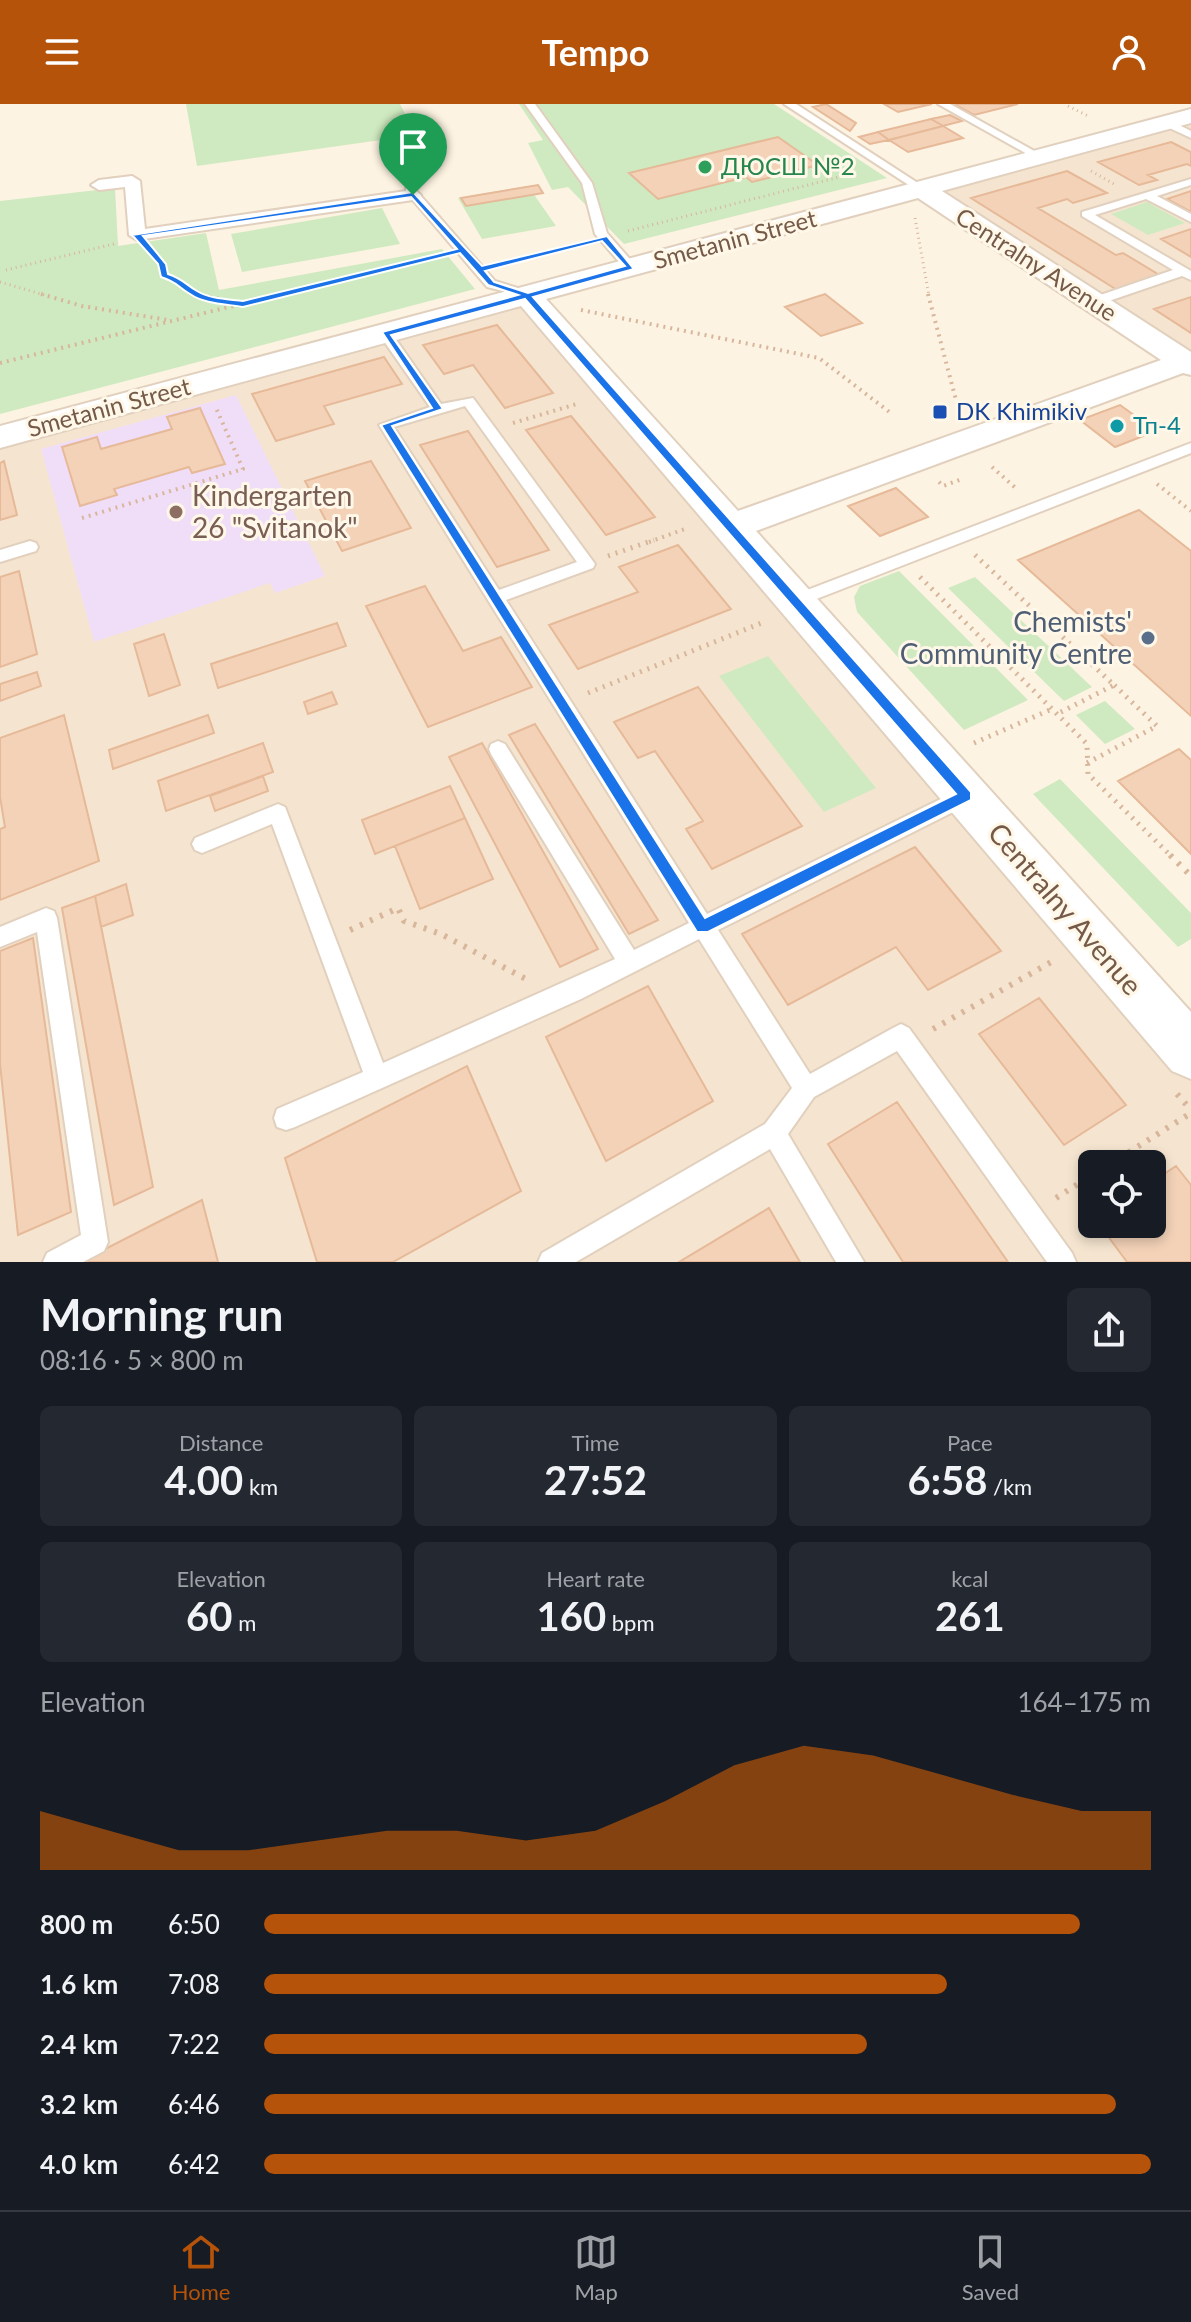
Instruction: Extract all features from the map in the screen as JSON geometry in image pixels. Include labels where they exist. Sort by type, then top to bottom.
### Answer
[{"type":"street","name":"Smetanin Street","points":[[0,437],[527,295],[927,193],[1040,157],[1179,120]]},
{"type":"street","points":[[99,185],[132,181],[137,235],[412,192]]},
{"type":"street","name":"Centralny Avenue","points":[[927,193],[1188,364]]},
{"type":"street","name":"Centralny Avenue","points":[[527,295],[712,526],[784,610],[966,796],[1191,1052]]},
{"type":"street","points":[[712,526],[1188,364]]},
{"type":"lane","points":[[530,104],[587,183],[604,238],[631,268]]},
{"type":"lane","points":[[789,104],[927,193]]},
{"type":"lane","points":[[943,104],[1040,157]]},
{"type":"lane","points":[[1179,120],[1191,135]]},
{"type":"lane","points":[[1187,274],[1086,214],[1191,182]]},
{"type":"lane","points":[[412,192],[491,284],[527,295]]},
{"type":"lane","points":[[1143,197],[1191,219]]},
{"type":"lane","points":[[1093,302],[1187,274]]},
{"type":"lane","points":[[385,334],[438,409]]},
{"type":"lane","points":[[495,598],[587,564],[468,401],[386,425],[702,927],[806,1089]]},
{"type":"lane","points":[[784,610],[902,560],[1191,448]]},
{"type":"lane","points":[[0,556],[30,547]]},
{"type":"lane","points":[[498,749],[630,963]]},
{"type":"lane","points":[[286,1118],[630,963],[966,796]]},
{"type":"lane","points":[[202,844],[278,813],[377,1077]]},
{"type":"lane","points":[[0,937],[46,918],[95,1242],[56,1262]]},
{"type":"lane","points":[[551,1262],[774,1133],[806,1089],[901,1036],[1063,1262]]},
{"type":"lane","points":[[774,1133],[851,1262]]},
{"type":"path","points":[[480,269],[883,166]]},
{"type":"path","points":[[1083,166],[1143,197]]},
{"type":"path","points":[[927,193],[911,203],[928,294],[956,400]]},
{"type":"path","points":[[6,270],[128,241],[137,235],[162,264],[164,275],[183,282],[192,292],[209,299],[243,304]]},
{"type":"path","points":[[0,363],[462,250]]},
{"type":"path","points":[[0,282],[82,306],[173,321]]},
{"type":"path","points":[[579,310],[819,358],[892,414]]},
{"type":"path","points":[[489,431],[587,401]]},
{"type":"path","points":[[82,518],[243,469],[214,404]]},
{"type":"path","points":[[1137,469],[1191,511]]},
{"type":"path","points":[[587,564],[712,526]]},
{"type":"path","points":[[957,539],[1157,726],[1087,763]]},
{"type":"path","points":[[902,560],[1087,744],[1088,774],[1191,876]]},
{"type":"path","points":[[561,704],[784,610]]},
{"type":"path","points":[[978,741],[1114,685]]},
{"type":"path","points":[[326,940],[398,908],[404,921],[441,934],[558,997]]},
{"type":"path","points":[[907,1044],[1060,956]]},
{"type":"path","points":[[1132,1150],[1191,1113]]},
{"type":"path","points":[[1029,1215],[1078,1184]]},
{"type":"shaded area","points":[[1191,120],[1191,355],[934,190]]},
{"type":"shaded area","points":[[518,304],[1191,1079],[1191,1262],[0,1262],[0,445]]},
{"type":"shaded area","name":"Kindergarten 26 \"Svitanok\"","points":[[236,395],[325,576],[275,593],[270,583],[94,642],[41,449]]},
{"type":"green space","points":[[186,104],[400,104],[416,135],[197,166]]},
{"type":"green space","name":"ДЮСШ №2","points":[[519,104],[774,104],[887,178],[624,244],[568,187],[552,190],[528,143],[543,140]]},
{"type":"green space","points":[[528,186],[556,226],[482,239],[458,198]]},
{"type":"green space","points":[[115,188],[118,246],[206,233],[219,290],[442,249],[475,289],[0,414],[0,201]]},
{"type":"green space","points":[[1147,202],[1185,223],[1148,235],[1111,214]]},
{"type":"green space","points":[[382,208],[400,244],[242,272],[231,234]]},
{"type":"green space","points":[[899,571],[1028,700],[964,730],[857,612],[854,597],[860,586]]},
{"type":"green space","points":[[975,577],[1092,687],[1064,701],[948,588]]},
{"type":"green space","points":[[768,656],[876,788],[824,812],[719,676]]},
{"type":"green space","points":[[1105,701],[1135,729],[1105,744],[1076,715]]},
{"type":"green space","points":[[1060,779],[1191,913],[1191,939],[1178,947],[1033,794]]},
{"type":"building","points":[[826,104],[856,123],[850,131],[813,107]]},
{"type":"building","points":[[884,104],[932,104],[898,112]]},
{"type":"building","points":[[954,104],[1018,104],[974,115]]},
{"type":"building","points":[[950,115],[962,121],[943,126],[931,119]]},
{"type":"building","points":[[931,119],[943,126],[889,140],[878,132]]},
{"type":"building","points":[[943,126],[963,138],[908,152],[889,140]]},
{"type":"building","points":[[878,132],[889,140],[870,144],[859,137]]},
{"type":"building","points":[[778,137],[818,165],[752,182],[746,177],[658,199],[629,173]]},
{"type":"building","points":[[1171,142],[1191,152],[1191,166],[1187,164],[1148,175],[1157,180],[1139,185],[1098,162]]},
{"type":"building","points":[[1067,171],[1107,193],[1073,203],[1067,199],[1038,208],[1116,255],[1123,253],[1161,276],[1117,290],[971,198]]},
{"type":"building","points":[[538,185],[543,193],[466,206],[461,198]]},
{"type":"building","points":[[1191,191],[1191,212],[1167,199]]},
{"type":"building","points":[[1191,229],[1191,257],[1161,239]]},
{"type":"building","points":[[825,294],[862,323],[821,336],[785,307]]},
{"type":"building","points":[[1191,297],[1191,333],[1154,309]]},
{"type":"building","points":[[497,325],[553,393],[505,408],[473,365],[444,374],[423,345]]},
{"type":"building","points":[[384,357],[402,384],[324,406],[334,424],[276,441],[252,394]]},
{"type":"building","name":"Тп-4","points":[[1120,405],[1156,431],[1115,447],[1080,420]]},
{"type":"building","points":[[200,408],[225,464],[192,473],[189,467],[114,489],[117,495],[80,506],[62,447],[97,437],[101,449],[172,429],[167,417]]},
{"type":"building","points":[[571,416],[655,517],[606,535],[526,430]]},
{"type":"building","points":[[468,431],[549,550],[497,567],[420,445]]},
{"type":"building","points":[[4,461],[17,515],[0,520],[0,463]]},
{"type":"building","points":[[371,461],[411,528],[342,551],[305,481]]},
{"type":"building","points":[[896,488],[928,517],[880,536],[848,506]]},
{"type":"building","name":"Chemists' Community Centre","points":[[1139,510],[1191,551],[1191,716],[1018,560]]},
{"type":"building","points":[[678,545],[731,609],[578,669],[549,625],[638,592],[619,567]]},
{"type":"building","points":[[19,571],[37,654],[0,667],[0,577]]},
{"type":"building","points":[[425,586],[463,651],[501,637],[532,687],[428,727],[366,606]]},
{"type":"building","points":[[337,623],[346,646],[218,688],[211,664]]},
{"type":"building","points":[[164,634],[180,685],[149,696],[134,644]]},
{"type":"building","points":[[37,672],[41,686],[0,701],[0,684]]},
{"type":"building","points":[[698,687],[802,826],[712,869],[686,829],[703,821],[655,751],[638,758],[614,722]]},
{"type":"building","points":[[332,692],[337,704],[308,714],[304,702]]},
{"type":"building","points":[[64,715],[99,861],[0,900],[0,829],[5,827],[0,797],[0,738]]},
{"type":"building","points":[[208,715],[214,733],[113,769],[109,750]]},
{"type":"building","points":[[535,724],[658,920],[629,934],[509,735]]},
{"type":"building","points":[[263,743],[273,772],[166,811],[158,781]]},
{"type":"building","points":[[482,743],[598,949],[560,967],[449,757]]},
{"type":"building","points":[[1179,749],[1191,760],[1191,854],[1118,781]]},
{"type":"building","points":[[263,776],[268,791],[215,811],[210,796]]},
{"type":"building","points":[[450,786],[465,818],[375,854],[362,820]]},
{"type":"building","points":[[465,818],[493,879],[420,909],[395,846]]},
{"type":"building","points":[[915,847],[1001,951],[928,990],[896,947],[788,1005],[742,934]]},
{"type":"building","points":[[126,884],[133,915],[101,927],[95,896]]},
{"type":"building","points":[[95,896],[153,1187],[114,1205],[62,908]]},
{"type":"building","points":[[33,938],[71,1212],[18,1235],[0,1064],[0,951]]},
{"type":"building","points":[[648,986],[713,1101],[606,1161],[546,1037]]},
{"type":"building","points":[[1039,998],[1126,1105],[1064,1145],[979,1034]]},
{"type":"building","points":[[467,1066],[521,1191],[393,1262],[317,1262],[285,1158]]},
{"type":"building","points":[[897,1102],[1008,1262],[903,1262],[828,1144]]},
{"type":"building","points":[[1176,1166],[1191,1185],[1191,1262],[1127,1262],[1109,1238],[1166,1238],[1166,1173]]},
{"type":"building","points":[[202,1200],[218,1262],[80,1262],[158,1222]]},
{"type":"building","points":[[769,1208],[800,1262],[679,1262]]},
{"type":"place","name":"ДЮСШ №2","points":[[705,167]]},
{"type":"place","name":"DK Khimikiv","points":[[940,412]]},
{"type":"place","name":"Тп-4","points":[[1117,426]]},
{"type":"place","name":"Kindergarten 26 \"Svitanok\"","points":[[176,512]]},
{"type":"place","name":"Chemists' Community Centre","points":[[1148,638]]},
{"type":"route","points":[[413,195],[137,235],[162,264],[164,275],[183,282],[192,292],[209,299],[243,304],[462,250],[491,284],[527,295],[385,334],[438,409],[386,425],[702,927],[966,796],[527,295],[631,268],[604,238],[480,269],[413,195]]}]
